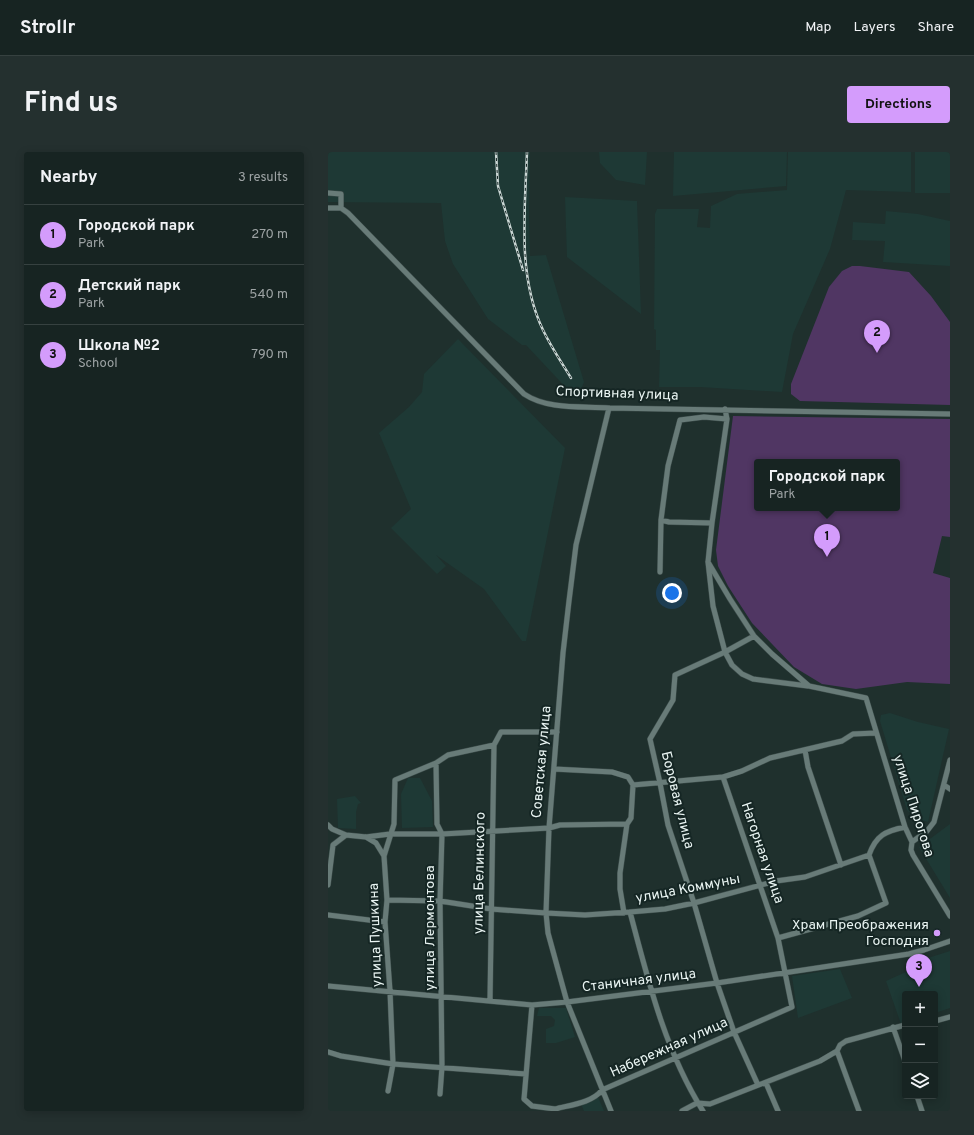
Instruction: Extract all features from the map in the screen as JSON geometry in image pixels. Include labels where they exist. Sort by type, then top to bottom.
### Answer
[{"type":"street","points":[[328,193],[341,194],[340,208],[328,208]]},
{"type":"street","name":"Спортивная улица","points":[[340,208],[348,213],[524,394],[532,400],[556,405],[609,408],[950,414]]},
{"type":"street","name":"Советская улица","points":[[609,408],[576,545],[563,653],[549,828],[546,913],[548,933],[567,1002],[611,1111]]},
{"type":"street","points":[[725,409],[727,419],[708,562],[713,606],[725,652],[732,665],[742,674],[753,679],[809,686]]},
{"type":"street","points":[[660,572],[661,520],[668,466],[680,420],[704,417],[727,419]]},
{"type":"street","points":[[661,520],[669,522],[712,523]]},
{"type":"street","points":[[708,562],[754,636],[772,654],[809,686]]},
{"type":"street","name":"Боровая улица","points":[[754,636],[725,652],[675,675],[674,700],[650,739],[668,824],[694,903],[717,983],[734,1032],[758,1085]]},
{"type":"street","name":"улица Пирогова","points":[[809,686],[866,698],[905,827],[912,842],[911,850],[950,915]]},
{"type":"street","points":[[436,763],[448,755],[494,745],[501,732],[557,732]]},
{"type":"street","points":[[633,785],[723,777],[742,771],[770,758],[842,741],[853,734],[876,733]]},
{"type":"street","name":"улица Белинского","points":[[490,1000],[494,745]]},
{"type":"street","points":[[805,750],[808,767],[841,865]]},
{"type":"street","points":[[912,842],[927,830],[934,822],[950,760]]},
{"type":"street","name":"улица Пушкина","points":[[388,1090],[392,1064],[390,992],[385,922],[387,900],[384,856],[394,824],[395,780],[436,763]]},
{"type":"street","name":"улица Лермонтова","points":[[436,763],[437,824],[442,834],[440,901],[442,1067],[440,1094]]},
{"type":"street","points":[[554,769],[612,772],[628,777],[633,785],[632,818],[627,824],[620,873],[620,889],[624,913]]},
{"type":"street","name":"Нагорная улица","points":[[723,777],[778,938],[792,1007]]},
{"type":"street","points":[[944,785],[950,789]]},
{"type":"street","points":[[328,825],[332,829],[346,835],[366,837],[390,834],[492,832],[549,828],[560,825],[627,824]]},
{"type":"street","points":[[778,938],[858,916],[886,903],[869,855],[878,838],[884,834],[905,827]]},
{"type":"street","points":[[328,885],[333,845],[346,835]]},
{"type":"street","points":[[366,837],[376,844],[384,856]]},
{"type":"street","name":"улица Коммуны","points":[[387,900],[440,901],[491,909],[546,913],[585,915],[624,913],[665,909],[694,903],[776,881],[805,877],[869,855]]},
{"type":"street","points":[[630,912],[651,991],[675,1058],[703,1111]]},
{"type":"street","points":[[328,915],[385,922]]},
{"type":"street","name":"Станичная улица","points":[[328,986],[532,1005],[567,1002],[786,973],[909,954],[950,941]]},
{"type":"street","points":[[532,1005],[524,1099],[532,1106],[555,1110]]},
{"type":"street","name":"Набережная улица","points":[[555,1110],[577,1104],[598,1095],[602,1090],[792,1007]]},
{"type":"street","points":[[938,1020],[950,1017]]},
{"type":"street","points":[[682,1111],[698,1103],[710,1104],[820,1061],[837,1051],[840,1045],[846,1041],[902,1026]]},
{"type":"street","points":[[893,1028],[902,1053]]},
{"type":"street","points":[[837,1051],[859,1111]]},
{"type":"street","points":[[328,1052],[341,1056],[392,1064],[526,1074]]},
{"type":"street","points":[[766,1083],[778,1111]]},
{"type":"street","points":[[918,1099],[922,1111]]},
{"type":"shaded area","points":[[328,152],[530,152],[530,256],[546,255],[584,382],[579,394],[571,393],[526,345],[522,345],[488,319],[453,264],[445,241],[441,203],[328,202]]},
{"type":"shaded area","points":[[599,152],[647,152],[645,185],[616,180],[600,163]]},
{"type":"shaded area","points":[[674,152],[787,152],[786,186],[673,196]]},
{"type":"shaded area","points":[[788,152],[911,152],[911,192],[846,190],[830,249],[793,334],[782,392],[700,387],[659,387],[660,350],[656,350],[656,330],[654,329],[655,214],[657,209],[699,209],[697,227],[710,228],[711,206],[737,194],[787,190]]},
{"type":"shaded area","points":[[915,152],[950,152],[950,193],[915,193]]},
{"type":"shaded area","points":[[565,197],[637,201],[641,314],[567,257]]},
{"type":"shaded area","points":[[886,211],[918,214],[950,221],[950,266],[883,262],[885,241],[852,240],[853,222],[885,224]]},
{"type":"shaded area","points":[[852,266],[909,272],[931,296],[950,322],[950,405],[800,401],[791,394],[791,384],[829,287],[842,271]]},
{"type":"shaded area","points":[[458,339],[565,448],[526,641],[522,641],[484,589],[436,555],[446,566],[437,574],[391,528],[411,509],[379,433],[409,407],[422,392],[424,374]]},
{"type":"shaded area","points":[[733,416],[950,419],[950,537],[942,536],[933,573],[950,578],[950,684],[907,682],[856,689],[822,684],[794,667],[752,623],[728,586],[718,566],[716,550]]},
{"type":"shaded area","points":[[890,713],[918,722],[949,729],[928,822],[915,818],[907,810],[880,721],[881,715]]},
{"type":"shaded area","points":[[408,778],[420,778],[432,801],[433,827],[402,828],[401,794]]},
{"type":"shaded area","points":[[355,796],[361,803],[358,804],[356,812],[356,829],[338,828],[337,799]]},
{"type":"shaded area","points":[[950,824],[950,898],[919,847]]},
{"type":"shaded area","points":[[950,951],[950,1008],[938,1012],[938,991],[902,991],[901,1024],[886,981],[908,971],[928,958]]},
{"type":"shaded area","points":[[840,969],[852,998],[798,1018],[792,976]]},
{"type":"shaded area","points":[[539,1008],[566,1008],[575,1037],[556,1043],[546,1043],[546,1029],[554,1026],[555,1020],[551,1016],[537,1016]]},
{"type":"shaded area","points":[[598,1097],[604,1111],[584,1111],[581,1104]]},
{"type":"railway","points":[[496,152],[498,186],[523,270]]},
{"type":"railway","points":[[527,152],[524,243],[529,288],[543,330],[571,378]]},
{"type":"place","name":"Детский парк","points":[[877,353]]},
{"type":"place","name":"Городской парк","points":[[827,557]]},
{"type":"place","name":"Храм Преображения Господня","points":[[937,933]]},
{"type":"place","name":"Школа №2","points":[[919,987]]}]
